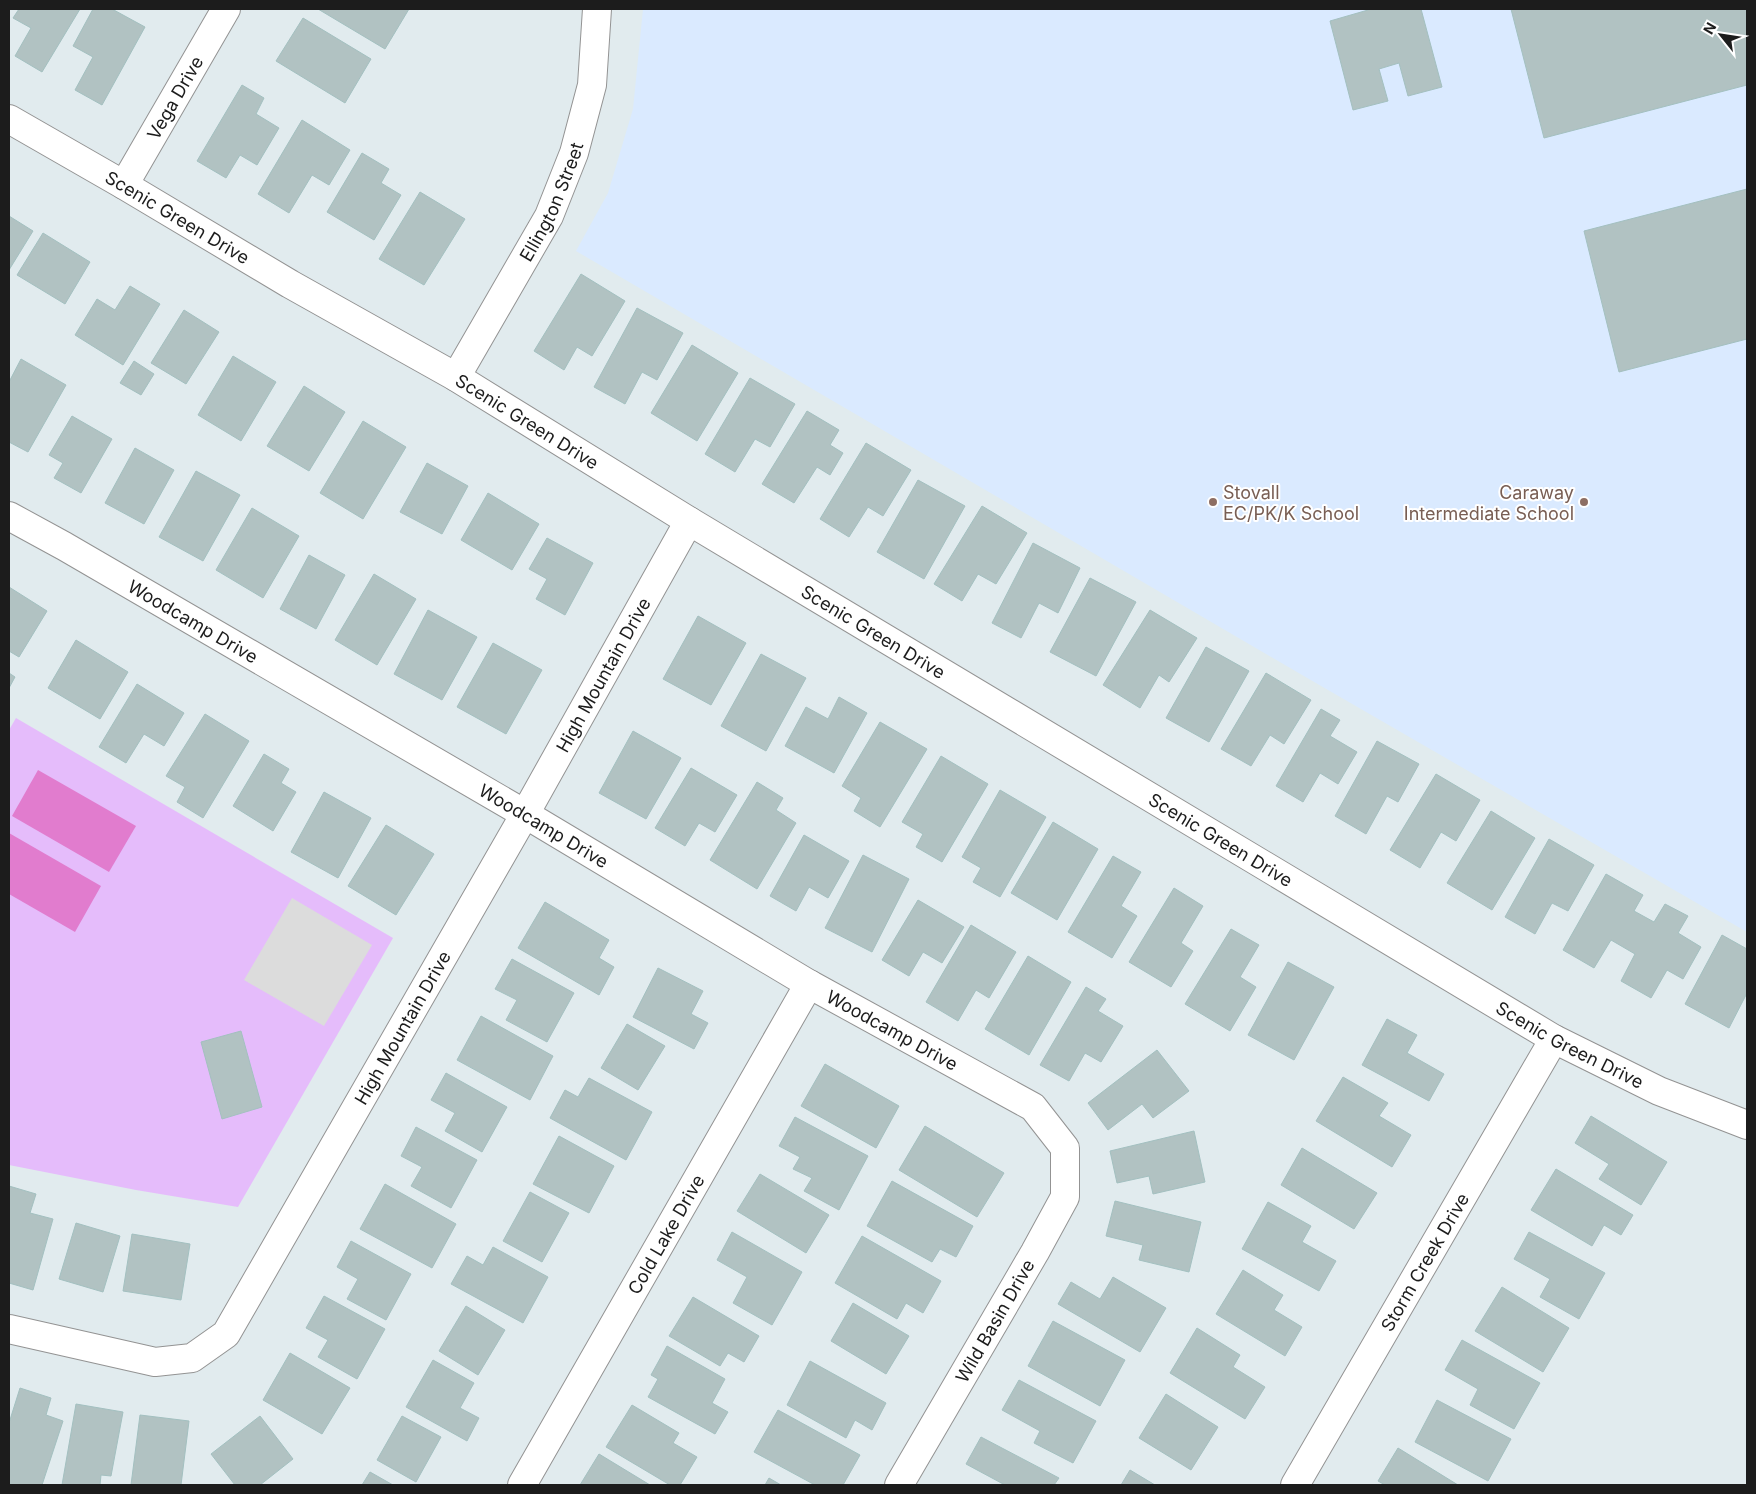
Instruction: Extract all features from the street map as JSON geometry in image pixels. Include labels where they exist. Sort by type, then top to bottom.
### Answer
[{"type":"street","name":"Vega Drive","points":[[124,185],[226,9]]},
{"type":"street","name":"Ellington Street","points":[[456,377],[549,216],[574,153],[592,85],[597,9]]},
{"type":"street","name":"Scenic Green Drive","points":[[9,119],[290,284],[456,377],[690,521],[1554,1038],[1659,1091],[1747,1125]]},
{"type":"street","name":"Woodcamp Drive","points":[[9,516],[64,546],[525,814],[808,984],[1033,1107],[1065,1148]]},
{"type":"street","name":"High Mountain Drive","points":[[9,1329],[155,1362],[192,1358],[226,1334],[525,814],[690,521]]},
{"type":"street","name":"Cold Lake Drive","points":[[522,1485],[808,984]]},
{"type":"street","name":"Storm Creek Drive","points":[[1295,1485],[1554,1038]]},
{"type":"street","name":"Wild Basin Drive","points":[[899,1485],[1065,1197],[1065,1148]]},
{"type":"shaded area","name":"Stovall EC/PK/K School","points":[[643,9],[1747,9],[1747,932],[576,251],[608,193],[633,109]]},
{"type":"shaded area","points":[[16,718],[393,938],[238,1207],[136,1190],[9,1165],[9,730]]},
{"type":"shaded area","points":[[38,770],[136,826],[109,872],[12,816]]},
{"type":"shaded area","points":[[9,833],[101,886],[75,932],[9,894]]},
{"type":"shaded area","points":[[292,898],[372,945],[324,1026],[244,980]]},
{"type":"building","points":[[19,9],[80,9],[42,72],[15,56],[31,28],[13,18]]},
{"type":"building","points":[[93,9],[112,9],[145,27],[102,105],[75,90],[93,57],[73,46]]},
{"type":"building","points":[[318,9],[409,9],[385,49]]},
{"type":"building","points":[[1367,9],[1421,9],[1442,87],[1408,96],[1399,63],[1379,69],[1388,101],[1353,110],[1330,21]]},
{"type":"building","points":[[1511,9],[1747,9],[1747,85],[1544,138]]},
{"type":"building","points":[[303,18],[371,59],[345,103],[276,61]]},
{"type":"building","points":[[242,85],[264,98],[256,114],[279,128],[257,165],[240,155],[226,178],[197,161]]},
{"type":"building","points":[[302,120],[350,150],[329,185],[312,175],[289,213],[258,194]]},
{"type":"building","points":[[362,153],[389,169],[381,183],[401,195],[374,240],[327,212]]},
{"type":"building","points":[[1747,189],[1747,339],[1619,372],[1584,231]]},
{"type":"building","points":[[420,192],[465,219],[424,285],[379,259]]},
{"type":"building","points":[[9,216],[33,231],[9,270]]},
{"type":"building","points":[[43,233],[90,262],[65,304],[17,275]]},
{"type":"building","points":[[581,274],[625,301],[592,356],[577,347],[564,370],[534,351]]},
{"type":"building","points":[[130,286],[160,304],[123,365],[75,335],[97,299],[115,310]]},
{"type":"building","points":[[637,308],[683,333],[657,380],[642,372],[625,404],[594,387]]},
{"type":"building","points":[[184,310],[219,332],[186,384],[151,363]]},
{"type":"building","points":[[692,345],[738,373],[697,441],[651,413]]},
{"type":"building","points":[[233,356],[276,382],[241,441],[198,415]]},
{"type":"building","points":[[21,359],[66,385],[28,452],[9,442],[9,382]]},
{"type":"building","points":[[134,361],[154,374],[141,395],[120,383]]},
{"type":"building","points":[[750,378],[795,404],[770,447],[755,439],[735,472],[705,454]]},
{"type":"building","points":[[304,386],[345,412],[309,471],[267,446]]},
{"type":"building","points":[[807,411],[839,430],[830,445],[843,453],[830,475],[817,467],[794,503],[762,484]]},
{"type":"building","points":[[72,416],[112,439],[81,493],[54,478],[63,463],[49,455]]},
{"type":"building","points":[[363,421],[406,447],[363,519],[320,493]]},
{"type":"building","points":[[866,443],[911,470],[883,516],[868,507],[849,537],[820,519]]},
{"type":"building","points":[[135,448],[174,470],[144,524],[105,503]]},
{"type":"building","points":[[427,463],[468,486],[442,534],[400,512]]},
{"type":"building","points":[[196,471],[240,495],[203,561],[159,537]]},
{"type":"building","points":[[918,480],[965,506],[924,579],[877,552]]},
{"type":"building","points":[[488,493],[539,524],[512,570],[461,540]]},
{"type":"building","points":[[982,506],[1027,533],[996,584],[978,574],[962,601],[934,584]]},
{"type":"building","points":[[252,508],[299,536],[263,598],[216,570]]},
{"type":"building","points":[[547,538],[593,563],[565,615],[536,599],[547,579],[529,569]]},
{"type":"building","points":[[1033,543],[1080,568],[1058,613],[1039,603],[1021,638],[992,623]]},
{"type":"building","points":[[309,555],[345,575],[316,629],[280,609]]},
{"type":"building","points":[[374,574],[416,599],[377,665],[335,640]]},
{"type":"building","points":[[1090,578],[1136,602],[1096,676],[1050,652]]},
{"type":"building","points":[[9,587],[47,611],[19,657],[9,651]]},
{"type":"building","points":[[428,610],[477,637],[442,700],[394,674]]},
{"type":"building","points":[[1150,610],[1197,638],[1169,682],[1159,675],[1140,708],[1103,685]]},
{"type":"building","points":[[698,616],[746,643],[711,705],[663,679]]},
{"type":"building","points":[[76,640],[128,672],[100,719],[48,688]]},
{"type":"building","points":[[493,643],[542,670],[506,734],[457,707]]},
{"type":"building","points":[[1206,647],[1249,671],[1209,742],[1166,718]]},
{"type":"building","points":[[761,654],[806,678],[766,751],[721,726]]},
{"type":"building","points":[[9,673],[15,677],[9,688]]},
{"type":"building","points":[[1266,673],[1311,700],[1284,744],[1270,735],[1251,766],[1221,749]]},
{"type":"building","points":[[137,684],[184,713],[164,746],[144,734],[126,763],[99,747]]},
{"type":"building","points":[[839,697],[867,713],[834,773],[785,746],[806,707],[828,719]]},
{"type":"building","points":[[1321,709],[1340,720],[1330,736],[1357,752],[1338,784],[1320,773],[1303,802],[1276,786]]},
{"type":"building","points":[[205,714],[249,741],[203,818],[177,802],[185,787],[166,776]]},
{"type":"building","points":[[880,722],[927,749],[880,827],[854,811],[861,798],[842,786]]},
{"type":"building","points":[[633,731],[681,758],[646,819],[599,793]]},
{"type":"building","points":[[1377,741],[1419,764],[1398,802],[1387,796],[1366,834],[1335,816]]},
{"type":"building","points":[[264,754],[289,769],[281,783],[296,792],[273,831],[233,806]]},
{"type":"building","points":[[941,756],[988,784],[942,862],[916,847],[923,834],[902,822]]},
{"type":"building","points":[[691,768],[737,795],[715,832],[699,823],[685,846],[655,828]]},
{"type":"building","points":[[1436,774],[1480,800],[1456,841],[1441,832],[1420,868],[1390,850]]},
{"type":"building","points":[[757,782],[783,798],[776,810],[796,823],[757,889],[710,860]]},
{"type":"building","points":[[1000,790],[1046,817],[1000,897],[973,882],[981,868],[962,857]]},
{"type":"building","points":[[324,792],[371,818],[338,878],[291,852]]},
{"type":"building","points":[[1491,811],[1535,838],[1492,910],[1447,883]]},
{"type":"building","points":[[1053,822],[1098,849],[1057,920],[1011,893]]},
{"type":"building","points":[[386,825],[434,854],[396,915],[348,886]]},
{"type":"building","points":[[804,835],[849,861],[828,898],[809,887],[796,911],[770,896]]},
{"type":"building","points":[[1549,839],[1594,865],[1568,911],[1552,903],[1535,934],[1505,917]]},
{"type":"building","points":[[863,855],[909,879],[872,952],[825,928]]},
{"type":"building","points":[[1113,856],[1141,872],[1121,906],[1137,916],[1112,958],[1068,932]]},
{"type":"building","points":[[1606,874],[1643,895],[1634,911],[1654,922],[1665,904],[1688,916],[1678,933],[1701,947],[1683,979],[1667,970],[1651,998],[1621,981],[1635,954],[1611,940],[1594,968],[1563,950]]},
{"type":"building","points":[[1174,888],[1203,906],[1181,943],[1193,951],[1171,987],[1129,962]]},
{"type":"building","points":[[918,900],[964,927],[942,963],[923,952],[909,976],[882,960]]},
{"type":"building","points":[[545,902],[609,940],[599,958],[614,967],[599,995],[518,948]]},
{"type":"building","points":[[971,925],[1016,952],[989,998],[976,990],[958,1021],[926,1002]]},
{"type":"building","points":[[1231,929],[1259,945],[1240,977],[1256,987],[1230,1031],[1185,1004]]},
{"type":"building","points":[[1722,935],[1747,949],[1747,993],[1729,1028],[1685,1004]]},
{"type":"building","points":[[1028,956],[1071,982],[1029,1055],[985,1029]]},
{"type":"building","points":[[512,959],[574,993],[547,1042],[506,1020],[517,1000],[495,989]]},
{"type":"building","points":[[1288,962],[1334,987],[1294,1060],[1248,1035]]},
{"type":"building","points":[[658,968],[703,991],[691,1014],[708,1023],[694,1049],[633,1017]]},
{"type":"building","points":[[1086,987],[1106,999],[1098,1011],[1123,1026],[1101,1062],[1085,1053],[1069,1081],[1040,1065]]},
{"type":"building","points":[[481,1016],[553,1056],[530,1100],[457,1060]]},
{"type":"building","points":[[1387,1019],[1417,1035],[1407,1053],[1444,1074],[1429,1101],[1362,1065]]},
{"type":"building","points":[[627,1024],[665,1046],[638,1090],[601,1068]]},
{"type":"building","points":[[241,1031],[262,1107],[222,1119],[201,1042]]},
{"type":"building","points":[[1157,1050],[1189,1091],[1153,1118],[1142,1104],[1108,1130],[1088,1103]]},
{"type":"building","points":[[825,1064],[899,1106],[876,1148],[801,1106]]},
{"type":"building","points":[[446,1073],[507,1107],[482,1152],[445,1131],[455,1113],[431,1100]]},
{"type":"building","points":[[1343,1077],[1388,1103],[1379,1116],[1411,1135],[1392,1167],[1316,1121]]},
{"type":"building","points":[[589,1078],[652,1112],[626,1160],[550,1118],[565,1090],[578,1097]]},
{"type":"building","points":[[1591,1116],[1667,1162],[1641,1205],[1599,1179],[1609,1164],[1575,1143]]},
{"type":"building","points":[[795,1117],[868,1156],[839,1210],[804,1191],[812,1178],[793,1169],[800,1157],[779,1146]]},
{"type":"building","points":[[925,1126],[1004,1173],[977,1217],[899,1170]]},
{"type":"building","points":[[416,1127],[477,1160],[451,1208],[411,1186],[422,1167],[401,1156]]},
{"type":"building","points":[[1194,1131],[1205,1182],[1153,1194],[1149,1176],[1117,1183],[1110,1151]]},
{"type":"building","points":[[559,1136],[614,1166],[589,1213],[533,1184]]},
{"type":"building","points":[[1302,1148],[1377,1193],[1354,1229],[1281,1185]]},
{"type":"building","points":[[1556,1169],[1633,1215],[1621,1235],[1604,1225],[1592,1246],[1531,1210]]},
{"type":"building","points":[[760,1174],[829,1215],[806,1253],[737,1211]]},
{"type":"building","points":[[892,1181],[973,1226],[956,1257],[940,1249],[932,1262],[867,1226]]},
{"type":"building","points":[[385,1184],[456,1224],[432,1268],[360,1229]]},
{"type":"building","points":[[9,1186],[36,1194],[30,1213],[53,1219],[33,1290],[9,1283]]},
{"type":"building","points":[[530,1192],[569,1213],[542,1262],[503,1241]]},
{"type":"building","points":[[1115,1201],[1201,1222],[1189,1272],[1139,1260],[1143,1245],[1106,1236]]},
{"type":"building","points":[[1268,1202],[1311,1226],[1302,1242],[1336,1261],[1319,1291],[1242,1249]]},
{"type":"building","points":[[76,1223],[120,1236],[103,1292],[59,1279]]},
{"type":"building","points":[[732,1232],[802,1272],[772,1325],[733,1303],[747,1277],[717,1260]]},
{"type":"building","points":[[1529,1232],[1605,1273],[1579,1319],[1540,1297],[1550,1279],[1514,1259]]},
{"type":"building","points":[[132,1234],[190,1244],[181,1300],[123,1291]]},
{"type":"building","points":[[862,1236],[941,1281],[923,1313],[906,1303],[897,1319],[835,1283]]},
{"type":"building","points":[[351,1241],[411,1274],[386,1320],[347,1299],[358,1279],[337,1267]]},
{"type":"building","points":[[493,1247],[548,1277],[523,1323],[451,1284],[467,1256],[483,1265]]},
{"type":"building","points":[[1243,1270],[1283,1295],[1274,1310],[1302,1327],[1285,1356],[1216,1314]]},
{"type":"building","points":[[1113,1277],[1166,1308],[1140,1352],[1058,1304],[1071,1282],[1100,1299]]},
{"type":"building","points":[[1502,1287],[1569,1328],[1543,1372],[1475,1331]]},
{"type":"building","points":[[324,1296],[385,1329],[357,1379],[318,1357],[328,1340],[306,1328]]},
{"type":"building","points":[[693,1297],[759,1336],[744,1362],[728,1353],[720,1366],[669,1336]]},
{"type":"building","points":[[853,1303],[909,1336],[886,1374],[831,1341]]},
{"type":"building","points":[[466,1306],[505,1330],[478,1375],[439,1351]]},
{"type":"building","points":[[1053,1321],[1125,1360],[1100,1406],[1028,1366]]},
{"type":"building","points":[[1197,1328],[1240,1355],[1233,1367],[1265,1387],[1245,1419],[1170,1373]]},
{"type":"building","points":[[1462,1340],[1540,1383],[1514,1429],[1470,1405],[1478,1389],[1445,1370]]},
{"type":"building","points":[[667,1346],[725,1379],[712,1403],[728,1412],[715,1434],[648,1397],[658,1379],[651,1375]]},
{"type":"building","points":[[290,1353],[350,1388],[322,1434],[263,1400]]},
{"type":"building","points":[[433,1360],[474,1383],[460,1408],[479,1418],[467,1441],[406,1407]]},
{"type":"building","points":[[810,1361],[886,1403],[872,1430],[855,1420],[846,1438],[787,1405]]},
{"type":"building","points":[[1019,1380],[1096,1421],[1073,1463],[1034,1443],[1040,1431],[1002,1410]]},
{"type":"building","points":[[20,1388],[51,1398],[46,1415],[63,1421],[42,1485],[9,1484],[9,1423]]},
{"type":"building","points":[[1166,1394],[1218,1427],[1191,1470],[1139,1438]]},
{"type":"building","points":[[1437,1400],[1511,1439],[1488,1481],[1415,1442]]},
{"type":"building","points":[[76,1404],[123,1412],[111,1476],[101,1475],[100,1485],[62,1485]]},
{"type":"building","points":[[632,1405],[679,1433],[673,1443],[697,1457],[680,1485],[670,1485],[606,1447]]},
{"type":"building","points":[[778,1410],[860,1455],[843,1485],[815,1485],[754,1452]]},
{"type":"building","points":[[140,1415],[189,1421],[181,1485],[131,1485]]},
{"type":"building","points":[[260,1416],[293,1459],[260,1485],[235,1485],[211,1454]]},
{"type":"building","points":[[402,1416],[441,1437],[416,1482],[377,1460]]},
{"type":"building","points":[[981,1437],[1059,1478],[1054,1485],[1005,1485],[966,1464]]},
{"type":"building","points":[[1398,1448],[1458,1485],[1385,1485],[1378,1481]]},
{"type":"building","points":[[599,1454],[650,1485],[580,1485]]},
{"type":"building","points":[[1130,1470],[1155,1485],[1121,1485]]},
{"type":"building","points":[[370,1472],[393,1485],[362,1485]]},
{"type":"building","points":[[769,1478],[781,1485],[765,1485]]},
{"type":"place","name":"Stovall EC/PK/K School","points":[[1213,502]]},
{"type":"place","name":"Caraway Intermediate School","points":[[1584,502]]}]
